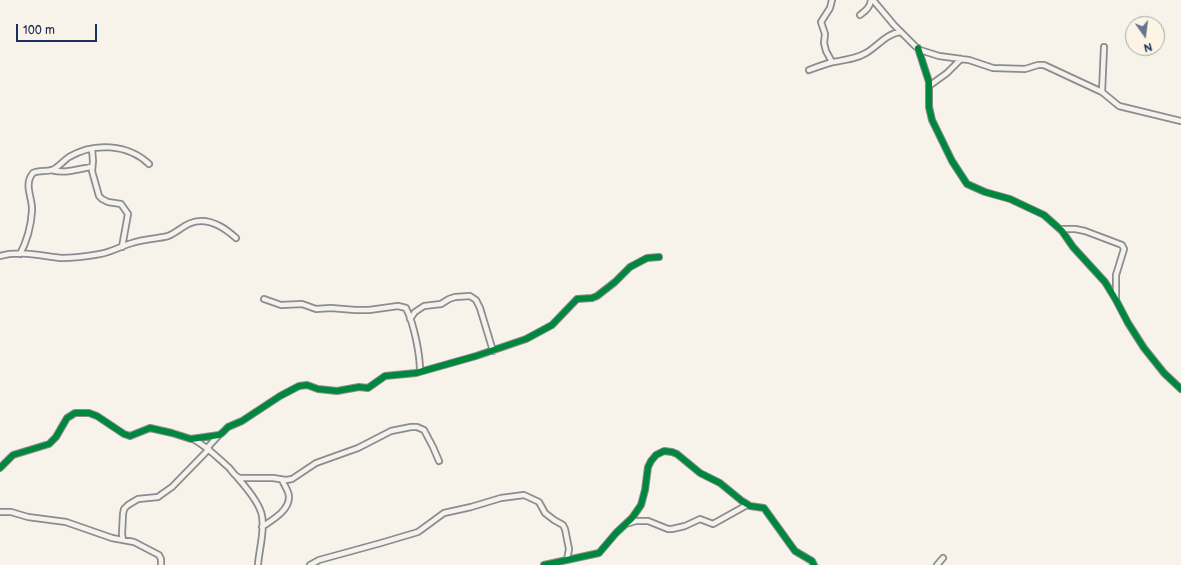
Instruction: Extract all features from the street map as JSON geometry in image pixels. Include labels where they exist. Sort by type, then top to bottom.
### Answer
[{"type":"street","points":[[832,0],[830,8],[821,22],[825,34],[824,43],[826,51],[832,62]]},
{"type":"street","points":[[860,15],[869,7],[872,0],[901,32],[918,48],[939,56],[969,60],[993,68],[1025,69],[1038,65],[1044,65],[1102,92],[1119,106],[1181,121]]},
{"type":"street","points":[[810,70],[832,62],[853,59],[867,52],[890,35],[901,32]]},
{"type":"street","points":[[1102,92],[1104,47]]},
{"type":"street","points":[[918,48],[928,76],[929,107],[932,120],[952,161],[967,184],[985,192],[1022,204],[1044,215],[1060,229],[1073,247],[1105,282],[1144,348],[1164,373],[1181,389]]},
{"type":"street","points":[[929,86],[947,73],[961,59]]},
{"type":"street","points":[[51,170],[69,157],[81,151],[92,149],[117,148],[132,152],[149,164]]},
{"type":"street","points":[[92,149],[92,167],[96,189],[100,198],[108,202],[121,204],[128,214],[122,247]]},
{"type":"street","points":[[20,254],[26,241],[32,217],[32,204],[28,185],[30,177],[36,171],[51,170],[68,172],[81,168],[92,167]]},
{"type":"street","points":[[0,256],[20,254],[61,258],[111,252],[138,241],[168,236],[182,226],[200,221],[213,223],[229,231],[236,238]]},
{"type":"street","points":[[1060,229],[1086,231],[1122,245],[1124,249],[1116,275],[1116,300]]},
{"type":"street","points":[[123,540],[123,514],[124,509],[128,505],[138,499],[158,496],[172,487],[228,427],[280,396],[299,386],[307,385],[318,389],[337,392],[360,387],[368,388],[385,376],[410,374],[493,351],[526,339],[545,330],[560,319],[577,299],[592,298],[597,296],[615,282],[630,267],[647,258],[659,257]]},
{"type":"street","points":[[410,318],[415,312],[424,306],[441,304],[449,298],[470,296],[476,300],[480,308],[493,351]]},
{"type":"street","points":[[264,299],[281,305],[302,304],[316,309],[331,308],[369,310],[398,306],[406,308],[410,318],[419,358],[420,371]]},
{"type":"street","points":[[0,468],[13,456],[48,444],[56,437],[67,418],[75,413],[89,413],[97,416],[124,434],[130,436],[150,428],[172,433],[185,438],[194,439],[219,435]]},
{"type":"street","points":[[237,477],[273,478],[282,480],[292,479],[316,463],[358,448],[391,432],[411,427],[417,427],[424,430],[434,447],[439,461]]},
{"type":"street","points":[[194,439],[226,464],[245,485],[260,509],[262,527],[258,565]]},
{"type":"street","points":[[544,565],[599,553],[641,505],[646,490],[648,467],[656,455],[664,451],[677,454],[700,473],[720,482],[747,505],[765,509],[795,551],[812,561],[814,565]]},
{"type":"street","points":[[262,527],[280,514],[287,505],[289,497],[282,480]]},
{"type":"street","points":[[310,565],[320,560],[418,532],[444,513],[471,508],[502,498],[524,495],[539,502],[545,513],[563,525],[566,529],[569,549],[567,560]]},
{"type":"street","points":[[625,524],[648,521],[668,529],[685,526],[700,519],[713,524],[747,505]]},
{"type":"street","points":[[0,512],[11,512],[28,517],[66,522],[112,538],[140,545],[155,553],[166,565]]},
{"type":"street","points":[[937,565],[942,558]]},
{"type":"street","points":[[161,559],[161,565]]},
{"type":"cycle path","points":[[918,48],[929,82],[929,107],[932,120],[952,161],[967,184],[985,192],[1010,199],[1044,215],[1062,231],[1073,247],[1105,282],[1144,348],[1164,373],[1181,389]]},
{"type":"cycle path","points":[[0,468],[13,455],[49,444],[56,437],[67,418],[75,413],[89,413],[97,416],[124,434],[130,436],[150,428],[191,439],[219,435],[228,427],[242,421],[280,396],[299,386],[307,385],[318,389],[337,391],[359,387],[368,388],[385,376],[416,373],[476,356],[526,339],[552,325],[577,299],[592,298],[597,296],[615,282],[630,267],[647,258],[659,257]]},
{"type":"cycle path","points":[[544,565],[599,553],[616,533],[632,518],[641,505],[645,490],[648,467],[656,455],[664,451],[677,454],[700,473],[720,483],[750,506],[764,508],[795,551],[812,561],[814,565]]}]
